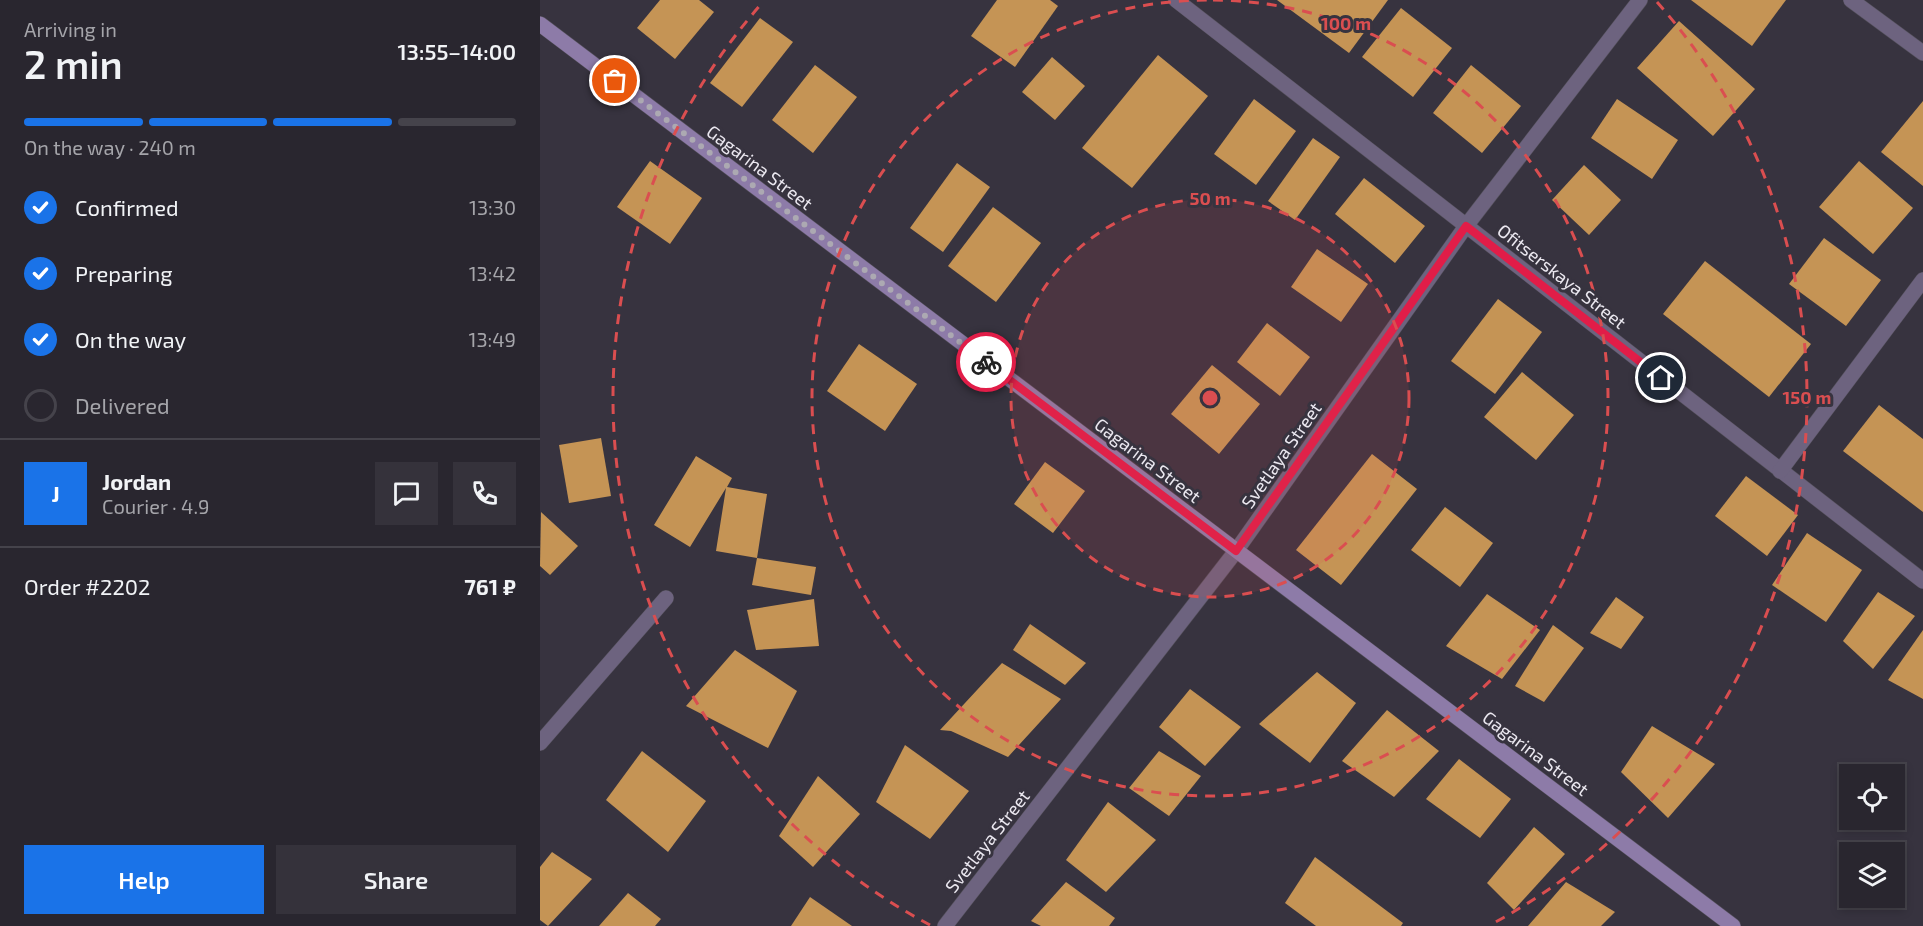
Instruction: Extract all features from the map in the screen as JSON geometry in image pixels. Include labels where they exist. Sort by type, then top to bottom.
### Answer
[{"type":"main road","name":"Gagarina Street","points":[[540,24],[1733,926]]},
{"type":"street","name":"Ofitserskaya Street","points":[[1176,0],[1923,581]]},
{"type":"street","name":"Svetlaya Street","points":[[945,926],[1236,551],[1466,226],[1640,0]]},
{"type":"street","points":[[1851,0],[1923,53]]},
{"type":"street","points":[[1780,471],[1923,280]]},
{"type":"street","points":[[540,743],[666,598]]},
{"type":"building","points":[[660,0],[699,0],[714,12],[675,59],[637,28]]},
{"type":"building","points":[[997,0],[1050,0],[1058,6],[1015,67],[971,36]]},
{"type":"building","points":[[1277,0],[1388,0],[1349,53]]},
{"type":"building","points":[[1691,0],[1786,0],[1752,46]]},
{"type":"building","points":[[1401,8],[1452,48],[1413,97],[1362,57]]},
{"type":"building","points":[[760,18],[793,42],[742,107],[710,83]]},
{"type":"building","points":[[1679,21],[1755,89],[1713,136],[1637,68]]},
{"type":"building","points":[[1158,55],[1208,96],[1132,188],[1082,148]]},
{"type":"building","points":[[1052,57],[1085,86],[1055,120],[1022,92]]},
{"type":"building","points":[[815,65],[857,97],[813,153],[772,120]]},
{"type":"building","points":[[1471,65],[1521,106],[1482,153],[1433,113]]},
{"type":"building","points":[[1254,99],[1296,131],[1256,185],[1214,154]]},
{"type":"building","points":[[1617,99],[1678,140],[1652,179],[1591,138]]},
{"type":"building","points":[[1923,101],[1923,186],[1881,152]]},
{"type":"building","points":[[1313,138],[1340,157],[1295,220],[1268,201]]},
{"type":"building","points":[[650,161],[702,198],[670,244],[617,207]]},
{"type":"building","points":[[1859,161],[1913,208],[1873,254],[1819,207]]},
{"type":"building","points":[[957,163],[990,187],[943,252],[910,228]]},
{"type":"building","points":[[1584,165],[1621,200],[1589,235],[1552,200]]},
{"type":"building","points":[[1364,178],[1425,226],[1395,263],[1335,214]]},
{"type":"building","points":[[993,207],[1041,243],[996,302],[948,266]]},
{"type":"building","points":[[1824,238],[1881,280],[1846,326],[1789,284]]},
{"type":"building","points":[[1317,249],[1368,284],[1341,322],[1291,287]]},
{"type":"building","points":[[1705,261],[1811,344],[1769,397],[1663,314]]},
{"type":"building","points":[[1498,299],[1542,332],[1495,394],[1451,361]]},
{"type":"building","points":[[1267,323],[1310,357],[1280,396],[1237,362]]},
{"type":"building","points":[[859,344],[917,384],[885,431],[827,391]]},
{"type":"building","points":[[1212,365],[1260,404],[1219,454],[1171,414]]},
{"type":"building","points":[[1522,372],[1574,415],[1536,460],[1484,417]]},
{"type":"building","points":[[1879,405],[1923,439],[1923,512],[1843,451]]},
{"type":"building","points":[[601,438],[611,496],[569,503],[559,445]]},
{"type":"building","points":[[1372,454],[1417,489],[1341,585],[1296,550]]},
{"type":"building","points":[[696,456],[732,478],[727,487],[767,494],[757,558],[716,551],[726,488],[690,547],[654,525]]},
{"type":"building","points":[[1045,462],[1085,491],[1053,533],[1014,504]]},
{"type":"building","points":[[1746,476],[1798,515],[1767,556],[1715,516]]},
{"type":"building","points":[[1445,507],[1493,543],[1460,587],[1411,550]]},
{"type":"building","points":[[541,512],[578,546],[550,575],[540,566]]},
{"type":"building","points":[[1807,533],[1862,570],[1826,622],[1772,585]]},
{"type":"building","points":[[757,558],[816,567],[811,595],[752,585]]},
{"type":"building","points":[[1878,592],[1915,616],[1873,669],[1843,641]]},
{"type":"building","points":[[1487,594],[1540,630],[1502,679],[1446,646]]},
{"type":"building","points":[[1616,597],[1644,617],[1621,649],[1590,633]]},
{"type":"building","points":[[814,599],[819,646],[756,650],[747,610]]},
{"type":"building","points":[[1030,624],[1086,663],[1065,685],[1013,650]]},
{"type":"building","points":[[1553,625],[1584,648],[1544,702],[1515,686]]},
{"type":"building","points":[[1923,630],[1923,699],[1888,680]]},
{"type":"building","points":[[735,650],[797,691],[768,748],[686,706]]},
{"type":"building","points":[[1002,663],[1061,699],[1008,757],[951,731],[940,730]]},
{"type":"building","points":[[1317,672],[1356,703],[1310,763],[1259,724]]},
{"type":"building","points":[[1190,689],[1241,727],[1205,766],[1159,727]]},
{"type":"building","points":[[1387,710],[1439,751],[1394,797],[1342,761]]},
{"type":"building","points":[[1652,726],[1715,764],[1668,818],[1621,772]]},
{"type":"building","points":[[905,745],[969,791],[930,839],[876,802]]},
{"type":"building","points":[[642,751],[706,801],[668,852],[606,800]]},
{"type":"building","points":[[1159,751],[1201,776],[1169,816],[1129,788]]},
{"type":"building","points":[[1459,759],[1511,799],[1480,838],[1426,799]]},
{"type":"building","points":[[818,776],[860,814],[813,867],[779,836]]},
{"type":"building","points":[[1108,802],[1156,840],[1106,892],[1066,860]]},
{"type":"building","points":[[1534,827],[1565,854],[1514,910],[1487,883]]},
{"type":"building","points":[[552,852],[592,879],[548,926],[540,920],[540,867]]},
{"type":"building","points":[[1315,857],[1403,923],[1401,926],[1316,926],[1285,903]]},
{"type":"building","points":[[1066,882],[1115,918],[1109,926],[1041,926],[1031,921]]},
{"type":"building","points":[[1566,882],[1615,912],[1601,926],[1528,926]]},
{"type":"building","points":[[628,893],[661,919],[655,926],[599,926]]},
{"type":"building","points":[[810,897],[852,926],[791,926]]},
{"type":"way so far","points":[[615,81],[986,362]]},
{"type":"route","points":[[986,362],[1236,551],[1466,226],[1661,378]]}]
